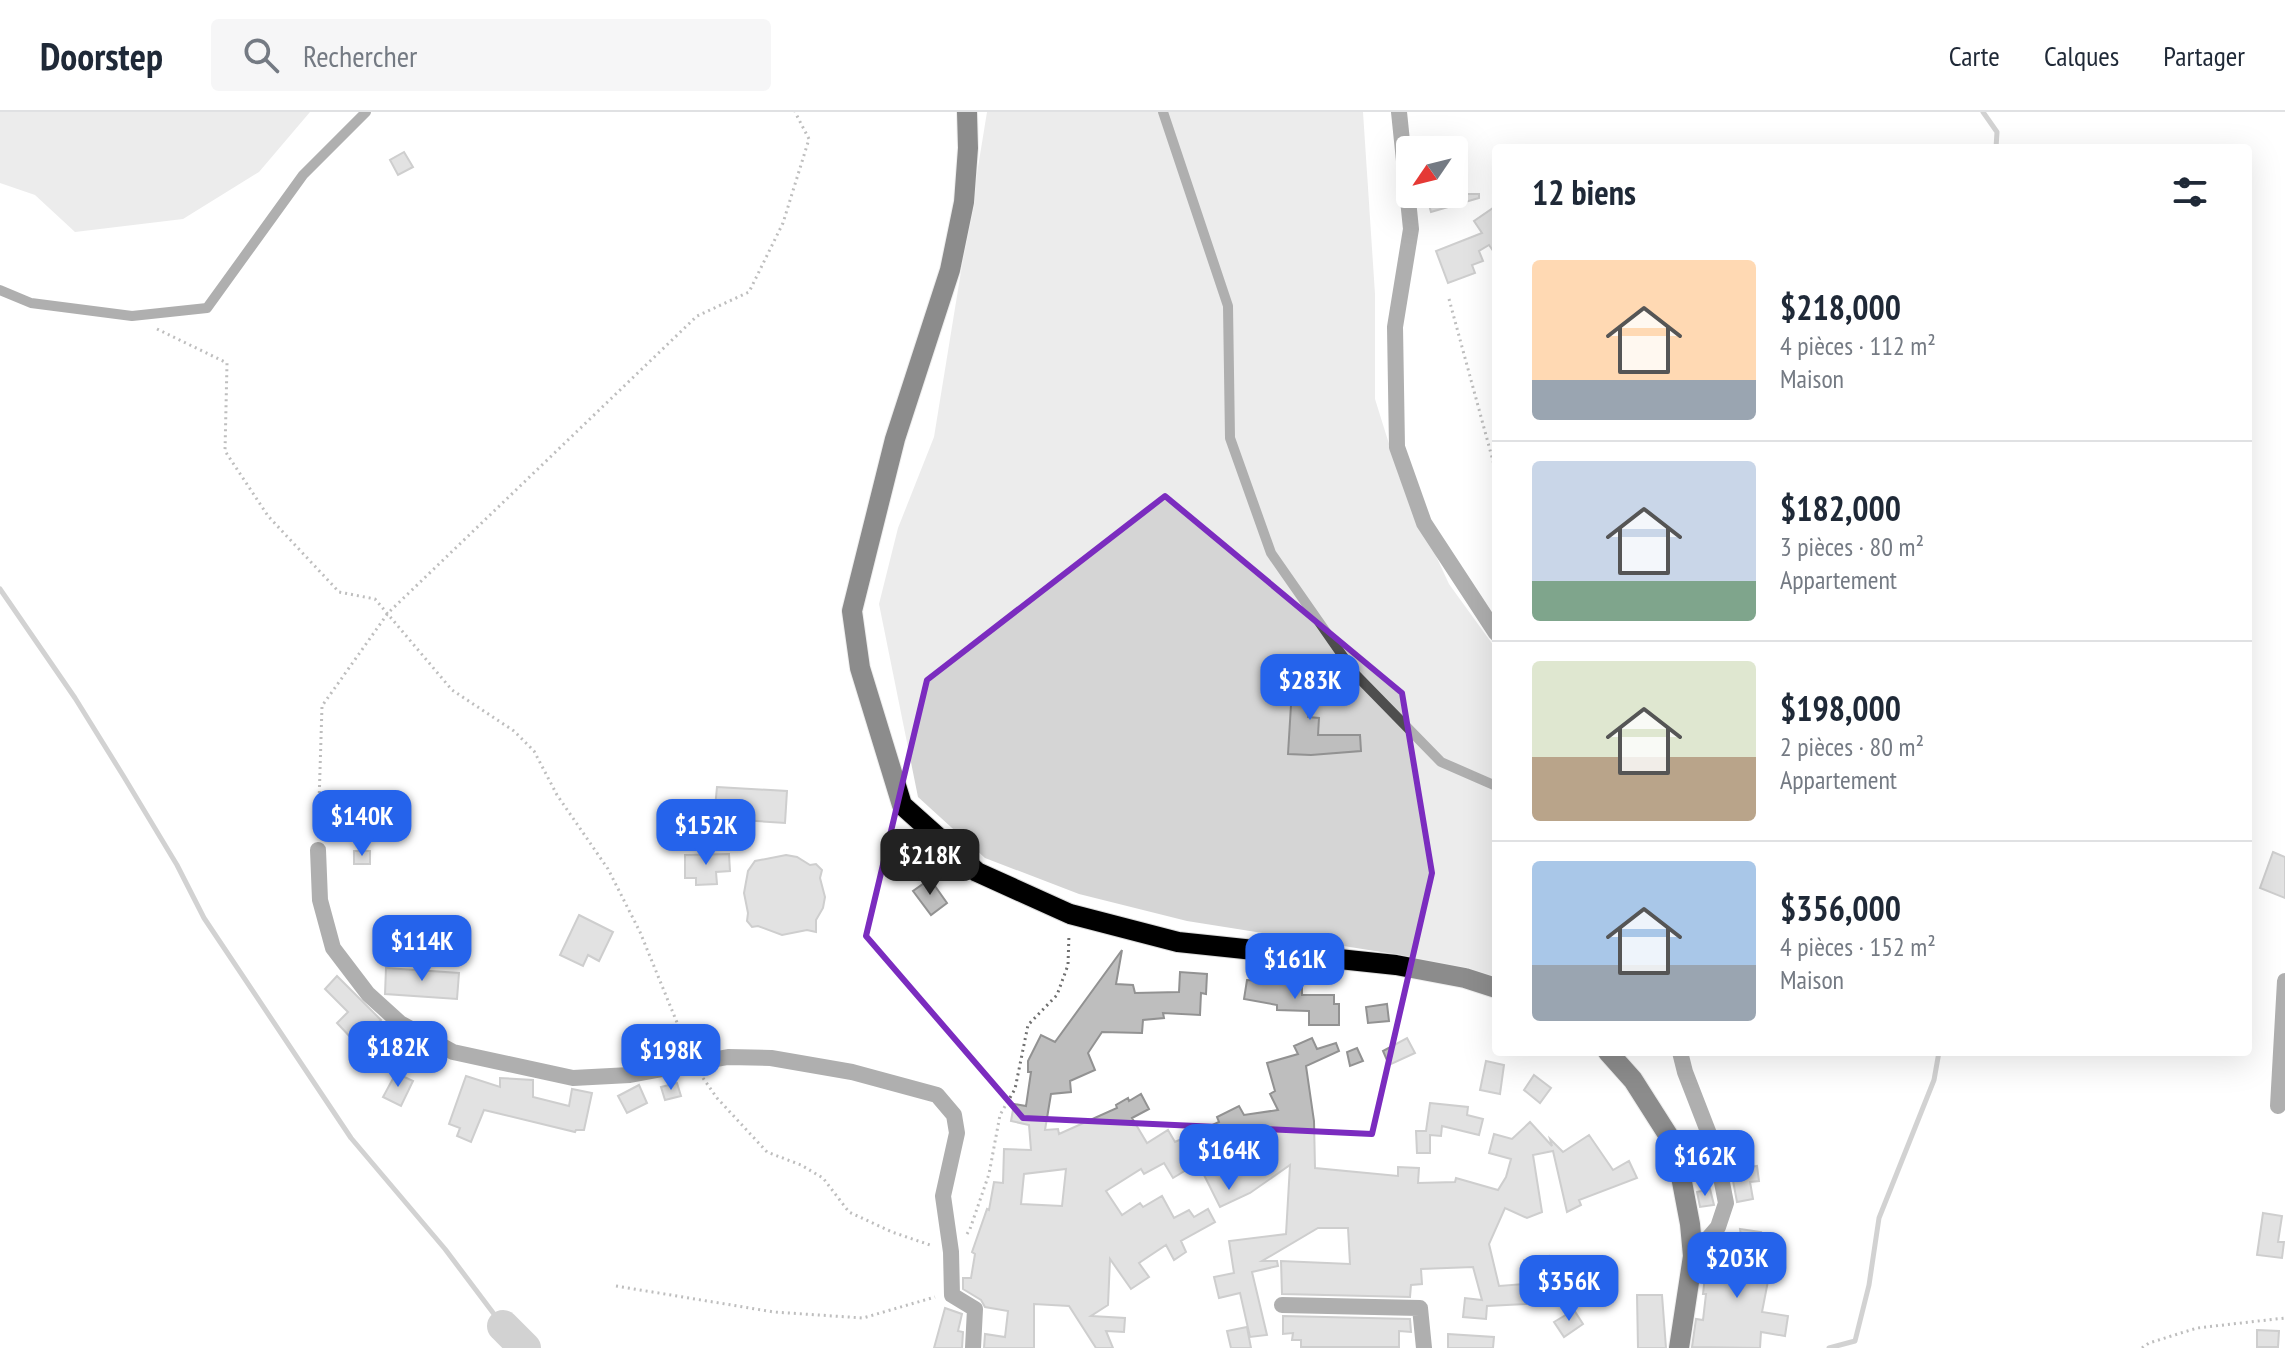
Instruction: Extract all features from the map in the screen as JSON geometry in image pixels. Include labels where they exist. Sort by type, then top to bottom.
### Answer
[{"type":"main road","points":[[967,112],[964,202],[950,270],[895,439],[852,611],[860,668],[902,805],[977,872],[1070,914],[1178,942],[1396,965],[1465,978],[1492,987]]},
{"type":"main road","points":[[1612,1056],[1633,1080],[1668,1135],[1679,1166],[1693,1256],[1679,1348]]},
{"type":"street","points":[[1399,112],[1411,229],[1395,327],[1397,447],[1424,523],[1492,627]]},
{"type":"street","points":[[318,850],[320,900],[333,948],[368,994],[400,1023],[453,1052],[573,1078],[630,1075],[728,1057],[771,1058],[852,1072],[937,1095],[954,1115],[957,1133],[943,1196],[951,1252],[952,1295],[975,1309],[973,1348]]},
{"type":"street","points":[[2278,1106],[2285,981]]},
{"type":"street","points":[[1681,1056],[1716,1152],[1726,1203],[1718,1227],[1693,1256]]},
{"type":"street","points":[[1282,1305],[1420,1308],[1424,1348]]},
{"type":"lane","points":[[0,290],[31,303],[132,316],[207,308],[303,175],[366,112]]},
{"type":"lane","points":[[1163,112],[1228,306],[1230,438],[1271,553],[1366,686],[1441,762],[1492,784]]},
{"type":"path","points":[[318,850],[322,706],[388,613],[697,316],[749,292],[783,223],[809,139],[795,112]]},
{"type":"path","points":[[1449,299],[1492,457]]},
{"type":"path","points":[[132,316],[227,363],[225,451],[268,516],[339,592],[375,599],[452,690],[514,731],[534,751],[557,795],[608,869],[640,932],[693,1062],[717,1098],[767,1152],[801,1165],[823,1178],[849,1212],[892,1232],[951,1252],[970,1229],[989,1174],[1000,1115],[1015,1089],[1028,1025],[1057,995],[1068,965],[1070,914]]},
{"type":"path","points":[[616,1286],[774,1312],[863,1318],[952,1295]]},
{"type":"path","points":[[2142,1348],[2197,1328],[2285,1318]]},
{"type":"highlighted area","points":[[1165,496],[1402,693],[1432,873],[1372,1134],[1023,1118],[866,936],[927,680]]},
{"type":"shaded area","points":[[0,112],[310,112],[259,172],[183,219],[75,232],[35,195],[0,183]]},
{"type":"shaded area","points":[[987,112],[1363,112],[1375,294],[1375,399],[1399,476],[1449,584],[1492,643],[1492,978],[1467,969],[1400,955],[1187,921],[1079,894],[985,858],[918,797],[879,604],[898,528],[934,437]]},
{"type":"building","points":[[404,152],[413,167],[398,175],[390,160]]},
{"type":"building","points":[[1468,194],[1479,194],[1479,198],[1468,201]]},
{"type":"building","points":[[1492,209],[1492,249],[1489,245],[1479,251],[1483,261],[1472,265],[1475,273],[1448,283],[1436,251],[1482,233],[1474,221]]},
{"type":"building","points":[[1307,667],[1308,717],[1319,718],[1318,735],[1360,735],[1361,751],[1288,754],[1291,705],[1285,705],[1284,668]]},
{"type":"building","points":[[717,787],[787,791],[785,823],[714,818]]},
{"type":"building","points":[[354,851],[370,851],[370,864],[354,864]]},
{"type":"building","points":[[2273,852],[2285,857],[2285,898],[2260,888]]},
{"type":"building","points":[[729,854],[730,871],[716,872],[717,884],[696,885],[696,878],[685,878],[685,855]]},
{"type":"building","points":[[786,855],[810,865],[816,864],[822,870],[820,878],[825,897],[816,920],[816,932],[807,930],[782,935],[758,926],[752,927],[747,921],[744,893],[748,871],[755,861]]},
{"type":"building","points":[[930,879],[947,903],[931,915],[913,891]]},
{"type":"building","points":[[579,915],[613,932],[599,961],[588,955],[583,966],[560,955]]},
{"type":"building","points":[[1122,950],[1116,984],[1133,985],[1135,993],[1179,992],[1180,972],[1207,974],[1206,994],[1201,993],[1200,1015],[1163,1013],[1164,1018],[1143,1020],[1142,1033],[1102,1032],[1088,1053],[1095,1070],[1070,1081],[1071,1092],[1051,1094],[1045,1130],[1058,1129],[1059,1134],[1141,1094],[1149,1109],[1132,1118],[1147,1143],[1168,1130],[1175,1142],[1219,1122],[1217,1117],[1239,1106],[1244,1115],[1278,1110],[1270,1094],[1275,1091],[1267,1063],[1298,1054],[1294,1046],[1312,1038],[1317,1049],[1336,1043],[1339,1051],[1306,1066],[1314,1121],[1315,1168],[1398,1176],[1398,1167],[1419,1168],[1418,1183],[1455,1182],[1456,1178],[1498,1190],[1511,1159],[1489,1153],[1494,1134],[1512,1139],[1530,1122],[1552,1146],[1550,1139],[1563,1152],[1589,1135],[1613,1170],[1629,1161],[1637,1178],[1579,1200],[1581,1205],[1567,1212],[1553,1151],[1533,1155],[1542,1212],[1527,1218],[1505,1208],[1489,1244],[1499,1286],[1524,1284],[1526,1304],[1487,1306],[1486,1319],[1463,1317],[1465,1298],[1482,1300],[1473,1267],[1421,1269],[1422,1284],[1411,1285],[1410,1297],[1282,1294],[1281,1261],[1350,1264],[1348,1228],[1318,1228],[1262,1261],[1277,1261],[1278,1266],[1252,1272],[1267,1335],[1250,1337],[1240,1293],[1219,1298],[1214,1277],[1234,1273],[1229,1241],[1286,1234],[1290,1165],[1250,1193],[1220,1207],[1198,1163],[1173,1178],[1164,1163],[1144,1174],[1141,1169],[1106,1191],[1122,1215],[1140,1203],[1143,1207],[1162,1196],[1174,1218],[1189,1210],[1194,1217],[1208,1209],[1215,1222],[1181,1241],[1186,1252],[1174,1260],[1166,1245],[1139,1263],[1149,1277],[1131,1289],[1110,1259],[1108,1305],[1091,1316],[1125,1318],[1124,1332],[1106,1331],[1113,1348],[1096,1348],[1069,1306],[1034,1304],[1034,1348],[984,1348],[985,1334],[1005,1337],[1008,1311],[985,1307],[981,1300],[963,1289],[963,1278],[971,1278],[975,1254],[972,1252],[989,1210],[994,1182],[1003,1183],[1004,1149],[1031,1150],[1029,1125],[1011,1121],[1014,1104],[1026,1106],[1031,1072],[1028,1072],[1028,1061],[1041,1035],[1055,1042]],"holes":[[[1066,1169],[1062,1206],[1021,1204],[1024,1174]]]},
{"type":"building","points":[[386,968],[459,973],[457,999],[385,994]]},
{"type":"building","points":[[337,976],[381,1020],[374,1027],[412,1046],[402,1067],[378,1055],[383,1045],[366,1029],[354,1041],[337,1023],[348,1012],[325,989]]},
{"type":"building","points":[[1247,980],[1302,985],[1302,995],[1334,995],[1334,1004],[1339,1004],[1339,1025],[1309,1025],[1309,1011],[1277,1010],[1277,1005],[1244,999]]},
{"type":"building","points":[[1387,1004],[1389,1021],[1368,1023],[1366,1007]]},
{"type":"building","points":[[1407,1038],[1415,1053],[1389,1065],[1383,1051]]},
{"type":"building","points":[[1357,1048],[1363,1061],[1350,1066],[1347,1052]]},
{"type":"building","points":[[1486,1061],[1504,1065],[1500,1094],[1480,1090]]},
{"type":"building","points":[[396,1073],[413,1081],[401,1106],[383,1097]]},
{"type":"building","points":[[1534,1075],[1551,1088],[1540,1103],[1524,1090]]},
{"type":"building","points":[[466,1076],[500,1087],[500,1078],[533,1080],[533,1097],[569,1106],[572,1089],[592,1093],[584,1130],[575,1132],[484,1110],[471,1142],[457,1136],[460,1128],[449,1124]]},
{"type":"building","points":[[677,1083],[681,1096],[665,1100],[661,1087]]},
{"type":"building","points":[[639,1085],[647,1103],[627,1113],[618,1096]]},
{"type":"building","points":[[1430,1103],[1468,1107],[1467,1115],[1483,1119],[1479,1135],[1442,1126],[1441,1136],[1430,1135],[1430,1153],[1417,1153],[1416,1131],[1426,1131]]},
{"type":"building","points":[[1757,1166],[1759,1181],[1750,1182],[1753,1199],[1737,1202],[1731,1170]]},
{"type":"building","points":[[1710,1189],[1714,1205],[1700,1207],[1697,1192]]},
{"type":"building","points":[[2263,1213],[2282,1216],[2278,1242],[2284,1242],[2282,1258],[2257,1255]]},
{"type":"building","points":[[1740,1229],[1761,1232],[1756,1264],[1777,1269],[1774,1282],[1768,1281],[1762,1312],[1788,1316],[1785,1336],[1761,1332],[1760,1348],[1692,1347],[1696,1319],[1703,1320],[1707,1258],[1717,1245],[1730,1253],[1732,1260],[1744,1257]]},
{"type":"building","points":[[1549,1256],[1551,1270],[1526,1273],[1524,1260]]},
{"type":"building","points":[[1637,1295],[1662,1295],[1666,1348],[1638,1348]]},
{"type":"building","points":[[945,1308],[962,1314],[958,1331],[963,1332],[962,1348],[934,1348]]},
{"type":"building","points":[[1574,1310],[1583,1324],[1564,1337],[1554,1322]]},
{"type":"building","points":[[1283,1316],[1410,1319],[1411,1332],[1399,1331],[1399,1347],[1301,1347],[1301,1340],[1292,1340],[1293,1333],[1283,1334]]},
{"type":"building","points":[[1247,1327],[1251,1348],[1231,1348],[1227,1331]]},
{"type":"building","points":[[2257,1330],[2279,1331],[2278,1347],[2257,1347]]},
{"type":"building","points":[[1448,1334],[1494,1337],[1493,1348],[1448,1348]]},
{"type":"waterway","points":[[1983,112],[1997,132],[1996,144]]},
{"type":"waterway","points":[[0,589],[75,698],[124,777],[177,865],[204,918],[351,1138],[445,1249],[503,1326]]},
{"type":"waterway","points":[[1829,1348],[1855,1341],[1869,1285],[1879,1218],[1934,1080],[1938,1056]]},
{"type":"waterway","points":[[503,1326],[525,1348]]}]
